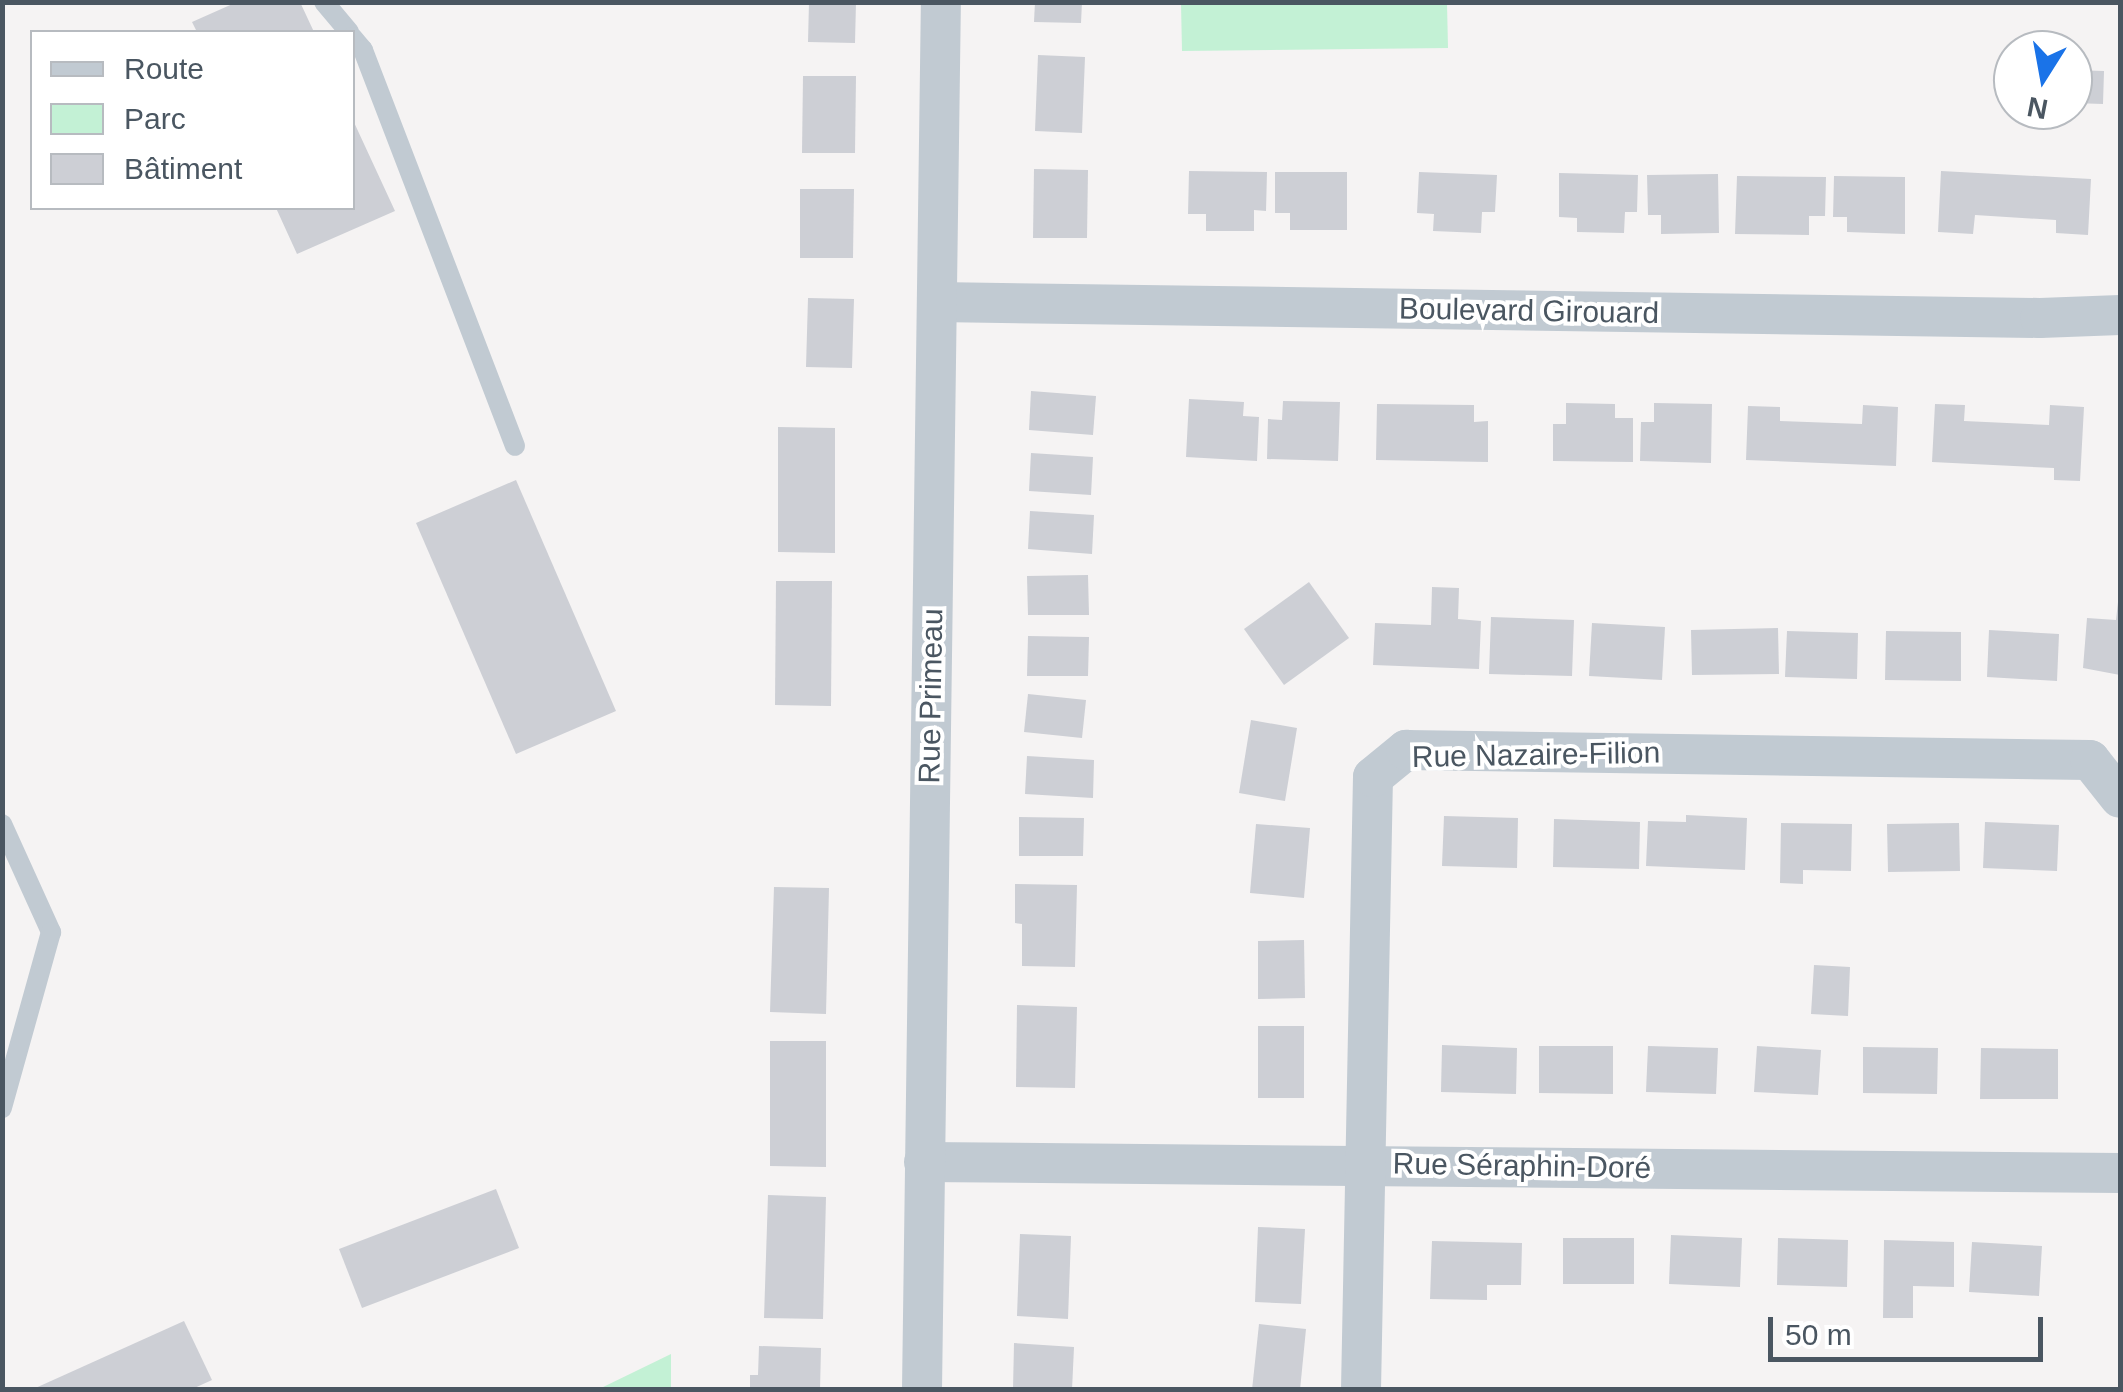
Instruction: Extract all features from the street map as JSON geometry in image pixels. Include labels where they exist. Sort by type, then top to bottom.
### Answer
[{"type":"street","name":"Rue Primeau","points":[[922,1390],[941,2]]},
{"type":"street","name":"Boulevard Girouard","points":[[937,302],[2040,318],[2120,315]]},
{"type":"street","name":"Rue Nazaire-Filion","points":[[1361,1390],[1373,777],[1406,750],[2090,760],[2120,798]]},
{"type":"street","name":"Rue Séraphin-Doré","points":[[924,1162],[2120,1173]]},
{"type":"lane","points":[[324,2],[347,30]]},
{"type":"lane","points":[[355,40],[364,50],[515,446]]},
{"type":"lane","points":[[2,824],[52,932],[2,1108]]},
{"type":"green space","points":[[1181,3],[1447,3],[1448,48],[1182,51]]},
{"type":"green space","points":[[671,1354],[671,1389],[599,1389]]},
{"type":"building","points":[[237,2],[300,2],[313,30],[196,30],[192,22]]},
{"type":"building","points":[[809,2],[856,2],[855,43],[808,42]]},
{"type":"building","points":[[1035,2],[1082,2],[1081,23],[1034,22]]},
{"type":"building","points":[[1038,55],[1085,57],[1082,133],[1035,131]]},
{"type":"building","points":[[2093,71],[2104,71],[2103,104],[2093,104]]},
{"type":"building","points":[[803,76],[856,76],[855,153],[802,153]]},
{"type":"building","points":[[355,124],[395,211],[297,254],[277,210],[355,210]]},
{"type":"building","points":[[1034,169],[1088,170],[1087,238],[1033,238]]},
{"type":"building","points":[[1189,171],[1267,172],[1266,211],[1254,210],[1254,231],[1206,231],[1206,214],[1188,214]]},
{"type":"building","points":[[1941,171],[2091,179],[2088,235],[2056,233],[2056,220],[1975,215],[1973,234],[1938,232]]},
{"type":"building","points":[[1275,172],[1347,172],[1347,230],[1290,230],[1290,213],[1275,213]]},
{"type":"building","points":[[1419,172],[1497,175],[1495,212],[1482,212],[1481,233],[1433,231],[1434,214],[1417,213]]},
{"type":"building","points":[[1559,173],[1638,175],[1637,212],[1625,212],[1624,233],[1577,232],[1577,218],[1559,217]]},
{"type":"building","points":[[1718,174],[1719,233],[1661,234],[1661,215],[1648,215],[1647,175]]},
{"type":"building","points":[[1737,176],[1826,177],[1825,216],[1809,216],[1809,235],[1735,234]]},
{"type":"building","points":[[1834,176],[1905,177],[1905,234],[1847,232],[1847,217],[1833,217]]},
{"type":"building","points":[[800,189],[854,189],[853,258],[800,258]]},
{"type":"building","points":[[808,298],[854,299],[852,368],[806,367]]},
{"type":"building","points":[[1031,391],[1096,396],[1093,435],[1029,430]]},
{"type":"building","points":[[1189,399],[1244,402],[1243,416],[1259,417],[1257,461],[1186,457]]},
{"type":"building","points":[[1283,401],[1340,402],[1338,461],[1267,459],[1268,419],[1282,420]]},
{"type":"building","points":[[1566,403],[1615,404],[1615,418],[1633,418],[1633,462],[1553,461],[1553,424],[1566,424]]},
{"type":"building","points":[[1654,403],[1712,404],[1711,463],[1640,461],[1641,422],[1654,422]]},
{"type":"building","points":[[1377,404],[1474,405],[1474,422],[1488,421],[1488,462],[1376,460]]},
{"type":"building","points":[[1935,404],[1965,405],[1964,421],[2049,425],[2050,405],[2084,407],[2080,481],[2054,480],[2054,468],[1932,462]]},
{"type":"building","points":[[1863,405],[1898,407],[1896,466],[1746,460],[1748,406],[1780,407],[1780,421],[1862,424]]},
{"type":"building","points":[[778,427],[835,428],[835,553],[778,552]]},
{"type":"building","points":[[1031,453],[1093,457],[1091,495],[1029,491]]},
{"type":"building","points":[[516,480],[616,711],[516,754],[416,523]]},
{"type":"building","points":[[1030,511],[1094,515],[1092,554],[1028,549]]},
{"type":"building","points":[[1088,575],[1089,615],[1028,615],[1027,576]]},
{"type":"building","points":[[776,581],[832,581],[831,706],[775,705]]},
{"type":"building","points":[[1309,582],[1349,638],[1284,685],[1244,629]]},
{"type":"building","points":[[1432,587],[1459,588],[1458,619],[1481,621],[1479,669],[1373,665],[1375,623],[1431,625]]},
{"type":"building","points":[[2118,602],[2120,675],[2083,668],[2087,618],[2116,620]]},
{"type":"building","points":[[1491,617],[1574,620],[1572,676],[1489,674]]},
{"type":"building","points":[[1592,623],[1665,627],[1662,680],[1589,676]]},
{"type":"building","points":[[1778,628],[1779,674],[1692,675],[1691,630]]},
{"type":"building","points":[[1989,630],[2059,634],[2057,681],[1987,677]]},
{"type":"building","points":[[1787,631],[1858,633],[1857,679],[1785,677]]},
{"type":"building","points":[[1886,631],[1961,632],[1961,681],[1885,680]]},
{"type":"building","points":[[1028,636],[1089,637],[1088,676],[1027,676]]},
{"type":"building","points":[[1028,694],[1086,700],[1082,738],[1024,732]]},
{"type":"building","points":[[1251,720],[1297,728],[1285,801],[1239,793]]},
{"type":"building","points":[[1027,756],[1094,760],[1093,798],[1025,794]]},
{"type":"building","points":[[1686,815],[1747,818],[1745,870],[1646,866],[1648,821],[1686,822]]},
{"type":"building","points":[[1444,816],[1518,818],[1517,868],[1442,866]]},
{"type":"building","points":[[1019,817],[1084,818],[1083,856],[1019,856]]},
{"type":"building","points":[[1554,819],[1640,822],[1639,869],[1553,867]]},
{"type":"building","points":[[1985,822],[2059,825],[2057,871],[1983,868]]},
{"type":"building","points":[[1781,823],[1852,824],[1851,871],[1803,870],[1803,884],[1780,883]]},
{"type":"building","points":[[1959,823],[1960,871],[1888,872],[1887,824]]},
{"type":"building","points":[[1256,824],[1310,828],[1304,898],[1250,893]]},
{"type":"building","points":[[1015,884],[1077,885],[1075,967],[1022,966],[1022,924],[1015,923]]},
{"type":"building","points":[[774,887],[829,888],[826,1014],[770,1012]]},
{"type":"building","points":[[1304,940],[1305,998],[1258,999],[1258,941]]},
{"type":"building","points":[[1814,965],[1850,967],[1848,1016],[1811,1014]]},
{"type":"building","points":[[1017,1005],[1077,1007],[1075,1088],[1016,1087]]},
{"type":"building","points":[[1258,1026],[1304,1026],[1304,1098],[1258,1098]]},
{"type":"building","points":[[770,1041],[826,1041],[826,1167],[770,1166]]},
{"type":"building","points":[[1442,1045],[1517,1048],[1516,1094],[1441,1092]]},
{"type":"building","points":[[1539,1046],[1613,1046],[1613,1094],[1539,1093]]},
{"type":"building","points":[[1648,1046],[1718,1048],[1716,1094],[1646,1092]]},
{"type":"building","points":[[1757,1046],[1821,1050],[1818,1095],[1754,1092]]},
{"type":"building","points":[[1863,1047],[1938,1048],[1937,1094],[1863,1093]]},
{"type":"building","points":[[1981,1048],[2058,1049],[2058,1099],[1980,1099]]},
{"type":"building","points":[[496,1189],[519,1248],[362,1308],[339,1249]]},
{"type":"building","points":[[768,1195],[826,1197],[823,1319],[764,1318]]},
{"type":"building","points":[[1258,1227],[1305,1229],[1301,1304],[1255,1302]]},
{"type":"building","points":[[1020,1234],[1071,1236],[1068,1319],[1017,1316]]},
{"type":"building","points":[[1671,1235],[1742,1238],[1740,1287],[1669,1284]]},
{"type":"building","points":[[1563,1238],[1634,1238],[1634,1284],[1563,1284]]},
{"type":"building","points":[[1778,1238],[1848,1240],[1847,1287],[1777,1285]]},
{"type":"building","points":[[1884,1240],[1954,1242],[1954,1287],[1913,1286],[1913,1318],[1883,1318]]},
{"type":"building","points":[[1432,1241],[1522,1243],[1521,1285],[1487,1285],[1487,1300],[1430,1299]]},
{"type":"building","points":[[1972,1242],[2042,1246],[2039,1296],[1969,1292]]},
{"type":"building","points":[[184,1321],[212,1380],[190,1390],[31,1390]]},
{"type":"building","points":[[1259,1324],[1306,1329],[1300,1390],[1252,1390]]},
{"type":"building","points":[[1014,1343],[1074,1347],[1072,1390],[1013,1390]]},
{"type":"building","points":[[759,1346],[821,1348],[820,1390],[750,1390],[750,1375],[758,1375]]}]
